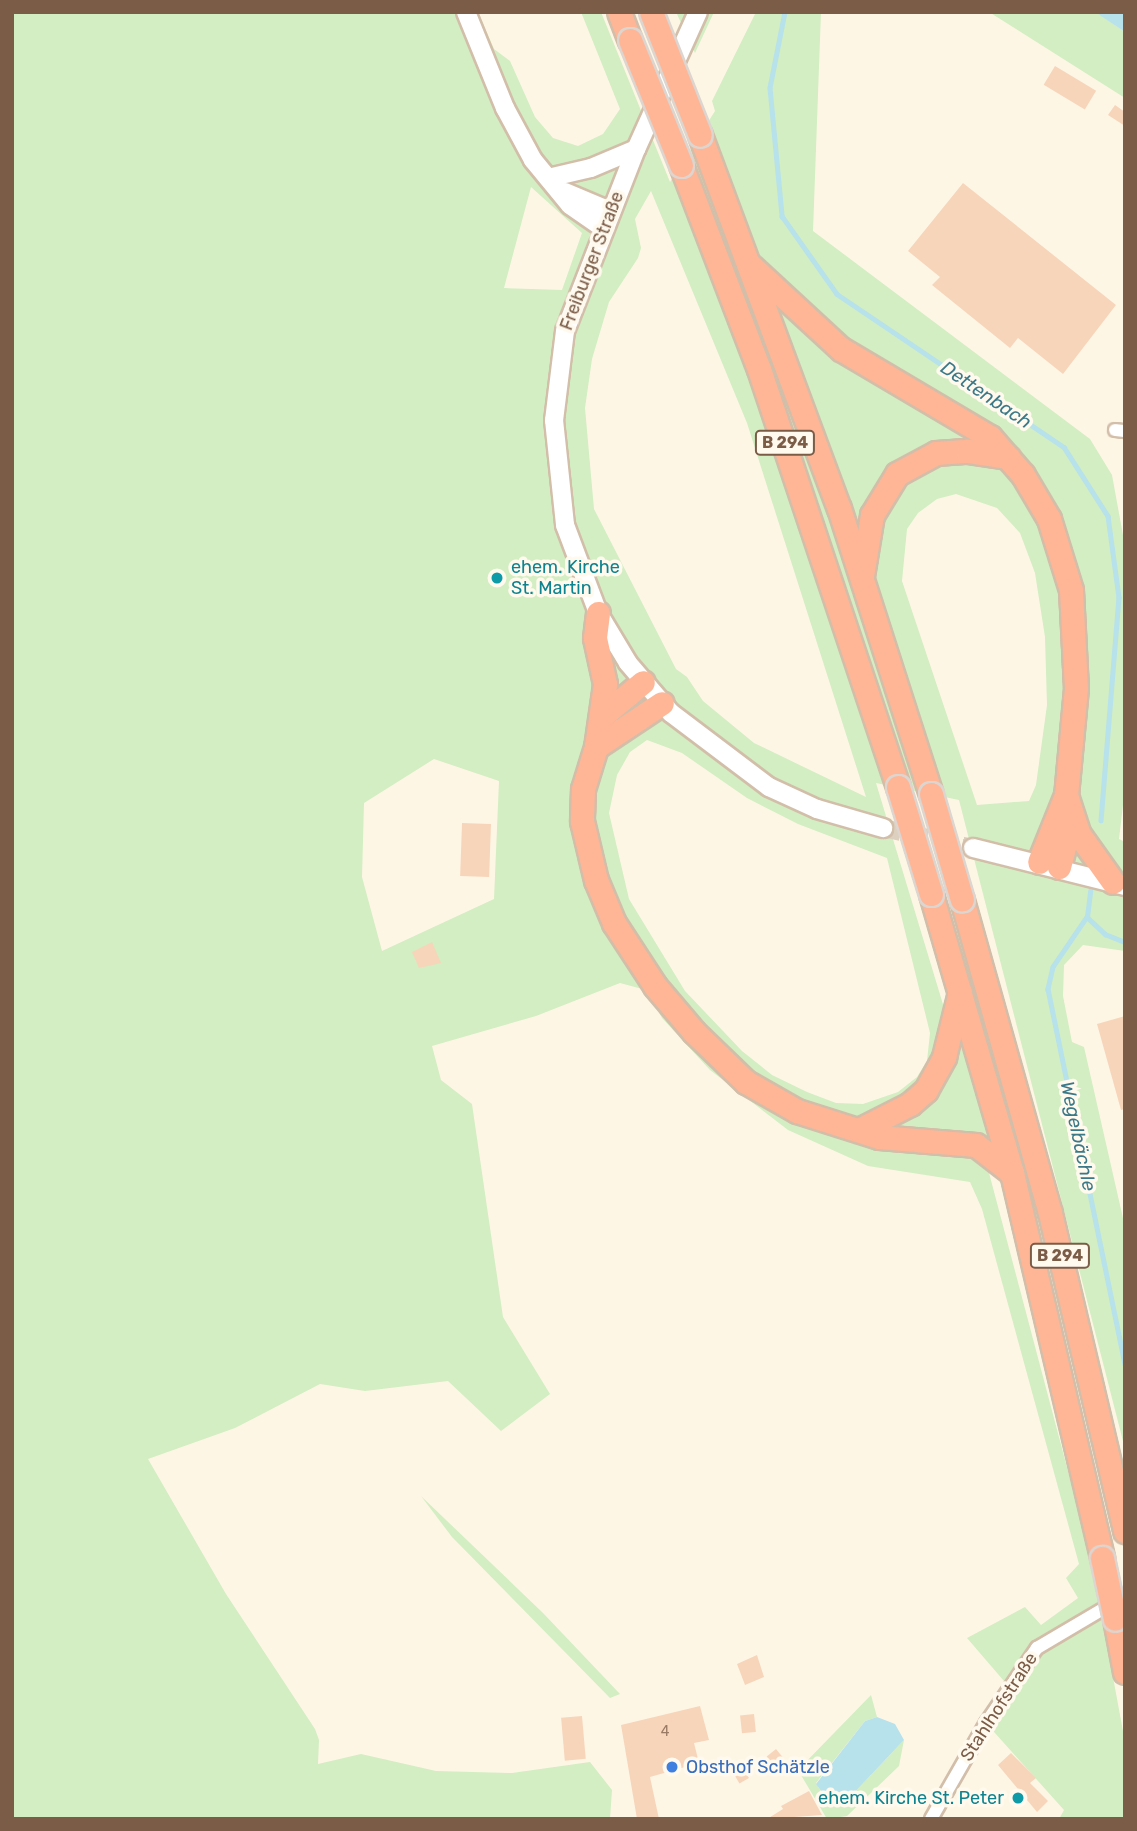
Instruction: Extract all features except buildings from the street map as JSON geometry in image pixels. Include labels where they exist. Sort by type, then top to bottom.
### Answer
[{"type":"highway","name":"B 294","points":[[619,12],[681,165],[811,519],[931,894],[1012,1173],[1102,1558],[1125,1672]]},
{"type":"highway","name":"B 294","points":[[651,12],[752,267],[862,579],[931,794],[1050,1213],[1125,1531]]},
{"type":"highway","points":[[752,267],[841,349],[964,418],[1009,457],[1049,519],[1071,590],[1076,688],[1069,806],[1049,865]]},
{"type":"highway","points":[[862,579],[872,515],[897,474],[924,456],[945,451],[1009,457]]},
{"type":"highway","points":[[598,613],[595,638],[604,684],[602,716],[583,789],[584,832],[614,923],[670,1007],[746,1082],[823,1122],[907,1142],[976,1145],[1012,1173]]},
{"type":"highway","points":[[602,716],[643,682]]},
{"type":"highway","points":[[596,747],[662,703]]},
{"type":"highway","points":[[1069,806],[1078,833],[1119,884]]},
{"type":"highway","points":[[859,1130],[910,1104],[926,1090],[944,1057],[960,992]]},
{"type":"main road","points":[[466,12],[523,145],[570,205],[603,228]]},
{"type":"main road","name":"Freiburger Straße","points":[[698,12],[610,211],[565,331],[554,419],[565,525],[598,613],[643,682],[662,703],[705,743],[769,787],[817,809],[883,828]]},
{"type":"main road","points":[[553,184],[636,149]]},
{"type":"main road","points":[[553,184],[610,211]]},
{"type":"main road","points":[[973,848],[1119,884]]},
{"type":"street","name":"Stahlhofstraße","points":[[931,1819],[985,1724],[1037,1647],[1125,1597]]},
{"type":"green space","points":[[12,12],[478,12],[494,49],[510,61],[535,117],[553,138],[578,146],[603,134],[620,109],[581,12],[601,12],[670,182],[715,111],[712,101],[756,12],[821,12],[813,231],[1090,439],[1112,475],[1125,546],[1125,788],[1119,839],[1125,842],[1125,951],[1083,945],[1064,965],[1063,996],[1072,1042],[1084,1047],[1125,1227],[1125,1449],[959,800],[876,783],[945,1011],[961,1039],[989,1137],[988,1169],[1091,1558],[1125,1742],[1125,1819],[1059,1819],[1064,1810],[986,1723],[1010,1688],[967,1638],[1025,1607],[1041,1625],[1078,1598],[1066,1578],[1079,1564],[982,1209],[970,1182],[868,1166],[788,1130],[710,1070],[662,1018],[646,990],[620,983],[536,1016],[432,1046],[441,1080],[472,1104],[503,1317],[550,1394],[501,1431],[448,1381],[365,1391],[320,1384],[235,1428],[148,1459],[226,1594],[315,1729],[319,1740],[318,1764],[361,1754],[436,1771],[512,1773],[590,1762],[612,1790],[610,1819],[12,1819]],"holes":[[[531,187],[582,233],[562,290],[504,288]],[[651,191],[747,423],[866,797],[754,743],[703,701],[687,677],[676,669],[594,509],[585,408],[592,359],[609,302],[638,258],[641,248],[635,219]],[[956,494],[997,508],[1020,533],[1035,573],[1045,637],[1047,705],[1036,785],[1029,801],[977,805],[902,581],[907,529],[918,513],[937,499]],[[647,740],[682,753],[747,798],[798,824],[887,858],[930,1033],[927,1061],[917,1077],[898,1092],[863,1104],[836,1103],[772,1075],[742,1051],[685,991],[629,899],[609,813],[617,775],[630,752]],[[434,759],[499,781],[494,899],[382,951],[362,877],[364,803]],[[432,943],[420,968],[413,952]]]},
{"type":"green space","points":[[676,12],[714,12],[695,53]]},
{"type":"green space","points":[[989,12],[1096,12],[1125,32],[1125,98]]},
{"type":"green space","points":[[421,1496],[543,1613],[620,1694],[610,1698],[452,1537]]},
{"type":"green space","points":[[871,1695],[877,1717],[865,1721],[816,1783],[823,1795],[852,1795],[904,1740],[899,1766],[847,1816],[827,1819],[798,1770]]},
{"type":"water","points":[[1096,12],[1125,12],[1125,32],[1101,16]]},
{"type":"water","points":[[877,1717],[895,1724],[904,1740],[852,1795],[832,1799],[824,1795],[816,1784],[865,1721]]},
{"type":"waterway","name":"Dettenbach","points":[[785,12],[770,88],[782,216],[837,294],[1064,447],[1108,516],[1119,597],[1101,820]]},
{"type":"waterway","name":"Dettenbach","points":[[1087,917],[1090,891]]},
{"type":"waterway","name":"Wegelbächle","points":[[1087,917],[1053,967],[1048,989],[1125,1364]]},
{"type":"waterway","points":[[1087,917],[1105,934],[1125,942]]},
{"type":"tunnel","points":[[883,828],[973,848]]},
{"type":"place","name":"ehem. Kirche St. Martin","points":[[497,578]]},
{"type":"place","name":"Obsthof Schätzle","points":[[672,1767]]},
{"type":"place","name":"ehem. Kirche St. Peter","points":[[1018,1798]]}]
